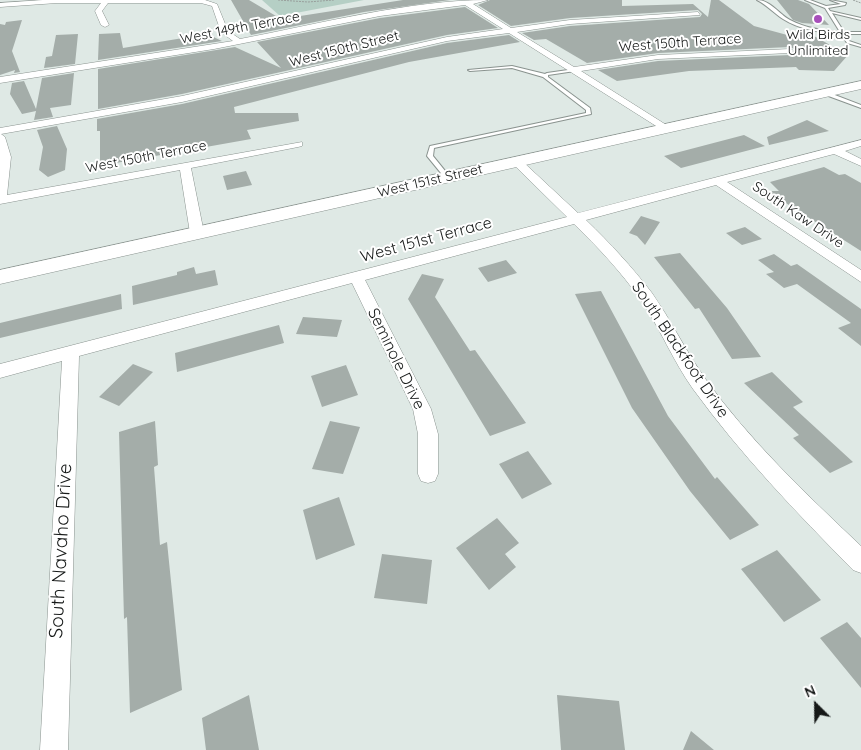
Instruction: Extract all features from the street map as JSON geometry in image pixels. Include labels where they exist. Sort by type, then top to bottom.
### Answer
[{"type":"main road","name":"West 151st Street","points":[[0,277],[861,85]]},
{"type":"street","points":[[0,5],[39,1],[184,0],[209,3],[215,5],[225,32],[239,42]]},
{"type":"street","name":"West 149th Terrace","points":[[0,80],[239,42],[346,20],[465,1],[485,0]]},
{"type":"street","points":[[105,26],[98,11],[106,1]]},
{"type":"street","points":[[465,1],[664,128]]},
{"type":"street","name":"West 150th Street","points":[[0,131],[84,115],[182,100],[447,39],[614,18],[698,14]]},
{"type":"street","name":"West 150th Terrace","points":[[573,70],[658,57],[790,51]]},
{"type":"street","points":[[0,137],[5,157],[0,200]]},
{"type":"street","name":"West 151st Terrace","points":[[0,371],[861,143]]},
{"type":"street","name":"West 150th Terrace","points":[[0,200],[298,144]]},
{"type":"street","points":[[835,150],[861,163]]},
{"type":"street","name":"South Blackfoot Drive","points":[[517,162],[610,251],[636,283],[697,381],[735,431],[788,490],[861,562]]},
{"type":"street","points":[[185,166],[197,233]]},
{"type":"street","name":"South Kaw Drive","points":[[717,181],[861,277]]},
{"type":"street","name":"Seminole Drive","points":[[356,276],[422,409],[428,434],[428,474]]},
{"type":"street","name":"South Navaho Drive","points":[[54,750],[52,737],[71,352]]},
{"type":"lane","points":[[759,0],[766,2],[793,23],[844,34],[861,33]]},
{"type":"lane","points":[[807,0],[826,7],[845,4],[832,0]]},
{"type":"lane","points":[[826,7],[848,42],[861,46]]},
{"type":"lane","points":[[830,12],[861,19]]},
{"type":"lane","points":[[470,70],[512,67],[546,76],[573,70]]},
{"type":"lane","points":[[446,177],[430,156],[432,147],[589,114],[588,109],[548,80],[546,76]]},
{"type":"lane","points":[[825,93],[861,107]]},
{"type":"path","points":[[278,0],[308,2],[334,0]]},
{"type":"path","points":[[853,0],[861,2]]},
{"type":"green space","points":[[262,0],[364,0],[280,16]]},
{"type":"building","points":[[231,0],[249,0],[281,19],[403,0],[450,0],[364,12],[251,35]]},
{"type":"building","points":[[490,0],[622,0],[622,6],[693,4],[708,17],[711,0],[719,0],[754,26],[813,42],[805,31],[848,55],[834,71],[799,70],[796,67],[689,71],[617,81],[598,70],[658,61],[790,55],[796,50],[790,47],[658,53],[587,63],[546,39],[534,40],[522,33],[570,26],[700,17],[702,14],[698,10],[570,18],[511,26],[478,5]]},
{"type":"building","points":[[777,0],[798,0],[809,4],[829,25],[802,23],[793,20]]},
{"type":"building","points":[[465,7],[498,28],[447,35],[182,94],[98,109],[98,69],[235,47],[281,68],[257,42],[380,18]]},
{"type":"building","points":[[22,20],[12,51],[20,72],[14,73],[15,70],[0,75],[0,24],[5,25],[6,22]]},
{"type":"building","points":[[120,33],[123,48],[207,34],[222,41],[98,60],[99,34]]},
{"type":"building","points":[[78,34],[75,64],[44,68],[46,57],[52,56],[56,35]]},
{"type":"building","points":[[509,35],[520,42],[409,62],[234,107],[235,113],[298,113],[299,121],[247,130],[251,139],[110,164],[109,161],[100,163],[100,131],[97,131],[97,119],[182,104],[447,43]]},
{"type":"building","points":[[74,73],[71,105],[50,108],[53,117],[34,120],[36,111],[22,114],[10,94],[12,83],[24,81],[36,109],[42,78]]},
{"type":"building","points":[[807,120],[829,131],[769,145],[767,137]]},
{"type":"building","points":[[57,126],[67,149],[65,170],[48,177],[39,170],[43,147],[37,130]]},
{"type":"building","points":[[744,135],[765,146],[681,168],[664,156]]},
{"type":"building","points":[[824,167],[839,175],[845,174],[861,183],[861,251],[767,191],[779,191],[770,182]]},
{"type":"building","points":[[246,171],[252,185],[227,190],[223,176]]},
{"type":"building","points":[[641,216],[660,222],[645,245],[637,236],[629,233]]},
{"type":"building","points":[[745,227],[762,239],[742,245],[726,233]]},
{"type":"building","points":[[680,253],[727,308],[761,357],[732,359],[699,308],[695,309],[654,257]]},
{"type":"building","points":[[774,254],[791,266],[797,264],[861,309],[861,346],[838,328],[851,323],[797,284],[784,288],[766,274],[774,272],[758,260]]},
{"type":"building","points":[[506,260],[517,273],[488,282],[478,268]]},
{"type":"building","points":[[194,267],[196,274],[215,270],[218,285],[133,305],[132,286],[177,275],[177,272]]},
{"type":"building","points":[[422,274],[444,279],[435,297],[470,351],[475,350],[526,423],[490,436],[408,299]]},
{"type":"building","points":[[601,291],[668,416],[715,479],[717,477],[759,525],[730,540],[690,491],[632,408],[575,294]]},
{"type":"building","points":[[121,294],[122,309],[0,338],[0,323]]},
{"type":"building","points":[[303,317],[342,320],[337,337],[296,334]]},
{"type":"building","points":[[279,325],[284,343],[177,372],[175,353]]},
{"type":"building","points":[[133,364],[153,372],[119,406],[99,397]]},
{"type":"building","points":[[346,365],[358,395],[322,407],[311,376]]},
{"type":"building","points":[[772,372],[803,402],[793,407],[853,462],[830,473],[793,438],[799,435],[744,383]]},
{"type":"building","points":[[155,421],[158,465],[154,467],[160,545],[167,542],[182,690],[130,713],[127,617],[124,619],[119,432]]},
{"type":"building","points":[[330,421],[360,427],[343,474],[312,469]]},
{"type":"building","points":[[528,451],[552,484],[522,499],[499,464]]},
{"type":"building","points":[[339,497],[355,545],[316,560],[303,510]]},
{"type":"building","points":[[497,518],[519,543],[505,554],[516,567],[489,590],[456,548]]},
{"type":"building","points":[[777,550],[821,600],[784,622],[741,569]]},
{"type":"building","points":[[382,554],[432,560],[427,604],[374,598]]},
{"type":"building","points":[[847,622],[861,638],[861,688],[820,638]]},
{"type":"building","points":[[249,695],[259,750],[206,750],[202,718]]},
{"type":"building","points":[[557,695],[619,701],[625,750],[561,750]]},
{"type":"building","points":[[691,731],[714,750],[683,750]]},
{"type":"place","name":"Wild Birds Unlimited","points":[[818,19]]}]
